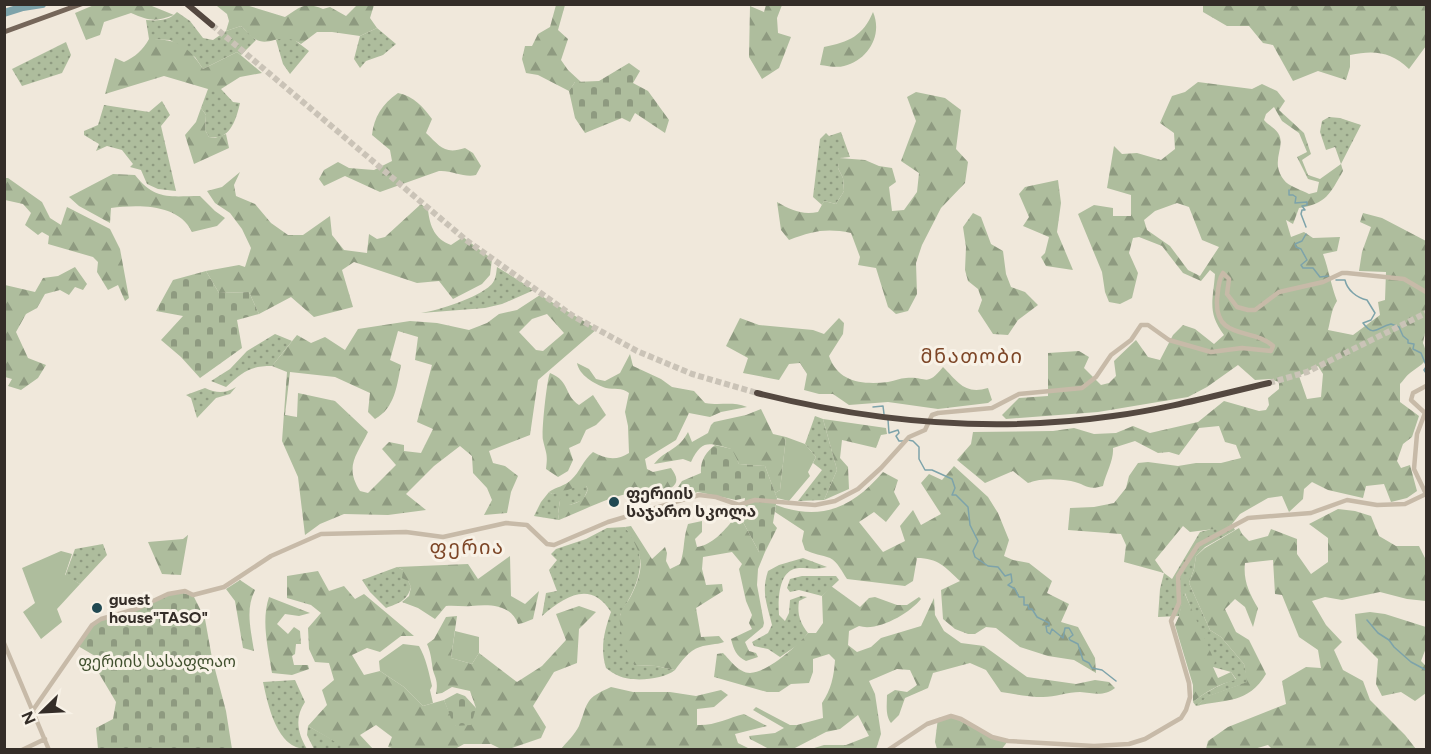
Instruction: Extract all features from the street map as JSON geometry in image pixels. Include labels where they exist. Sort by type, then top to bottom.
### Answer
[{"type":"highway","points":[[187,4],[212,25]]},
{"type":"highway","points":[[757,393],[799,404],[916,421],[989,424],[1075,421],[1160,408],[1269,383]]},
{"type":"main road","points":[[4,32],[81,4]]},
{"type":"street","points":[[33,710],[93,626],[101,619],[136,609],[176,592],[186,591],[193,595],[224,587],[271,556],[321,534],[406,532],[443,537],[506,523],[527,525],[547,544],[554,546],[608,522],[699,495],[716,497],[738,505],[755,500],[798,505],[826,503],[858,489],[907,439],[925,430],[932,415],[992,408],[1019,394],[1082,388],[1105,367],[1111,355],[1131,340],[1141,325],[1144,324],[1169,340],[1205,351],[1242,348],[1271,351],[1273,346],[1267,340],[1231,330],[1221,318],[1217,308],[1218,289],[1223,273],[1229,279],[1227,294],[1232,304],[1248,310],[1260,308],[1279,292],[1323,282],[1342,273],[1397,277],[1420,286],[1426,292]]},
{"type":"street","points":[[888,750],[927,724],[951,716],[961,719],[992,737],[1008,741],[1094,746],[1129,744],[1145,739],[1180,718],[1186,710],[1190,697],[1189,683],[1171,621],[1179,603],[1178,576],[1198,545],[1248,518],[1311,513],[1347,500],[1377,506],[1405,504],[1426,494],[1414,469],[1417,434],[1425,413],[1411,400],[1413,393],[1426,386]]},
{"type":"street","points":[[4,644],[49,750]]},
{"type":"street","points":[[22,750],[45,739]]},
{"type":"green space","points":[[147,4],[174,15],[152,20],[131,13],[104,22],[100,35],[86,40],[75,13],[94,5]]},
{"type":"green space","points":[[1203,4],[1426,5],[1426,46],[1409,69],[1389,56],[1359,53],[1350,55],[1350,67],[1346,80],[1318,71],[1293,81],[1273,45],[1263,43],[1249,26],[1227,26],[1203,12]]},
{"type":"green space","points":[[218,5],[246,5],[285,17],[307,5],[323,9],[330,7],[346,16],[357,5],[374,5],[370,18],[377,28],[360,36],[317,32],[301,44],[287,39],[266,42],[253,38],[241,26],[226,31],[229,21],[227,14]]},
{"type":"green space","points":[[556,5],[565,5],[558,30],[568,39],[561,60],[581,82],[575,82],[569,91],[538,75],[526,73],[522,59],[525,46],[532,46],[538,34],[550,27]]},
{"type":"green space","points":[[766,5],[782,5],[777,18],[778,33],[791,37],[779,68],[762,79],[749,57],[750,6],[764,12]]},
{"type":"green space","points":[[177,12],[190,21],[203,38],[213,40],[226,31],[241,26],[256,40],[241,55],[237,52],[203,69],[195,57],[170,40],[149,39],[146,20],[167,19]]},
{"type":"green space","points":[[873,12],[876,21],[875,38],[860,58],[844,66],[820,65],[824,47],[854,37],[865,27]]},
{"type":"green space","points":[[377,28],[396,44],[383,55],[366,61],[360,68],[354,59],[360,36]]},
{"type":"green space","points":[[292,38],[309,51],[290,74],[283,64],[276,40]]},
{"type":"green space","points":[[149,39],[168,40],[181,45],[203,69],[237,52],[262,73],[240,77],[221,89],[208,89],[164,76],[105,94],[115,58],[124,62],[128,60],[141,50]]},
{"type":"green space","points":[[66,42],[71,55],[62,73],[22,86],[12,69]]},
{"type":"green space","points":[[629,63],[640,71],[633,83],[648,91],[669,120],[665,133],[635,113],[630,122],[622,118],[585,133],[575,118],[569,91],[575,82],[599,81]]},
{"type":"green space","points":[[1198,82],[1252,89],[1262,84],[1277,91],[1285,101],[1279,110],[1304,133],[1311,154],[1302,160],[1308,175],[1320,179],[1341,164],[1343,171],[1326,197],[1315,204],[1299,208],[1293,224],[1286,220],[1291,237],[1304,232],[1313,238],[1340,237],[1337,251],[1323,254],[1337,301],[1332,311],[1328,330],[1353,335],[1380,315],[1378,302],[1385,300],[1386,272],[1359,271],[1362,252],[1371,227],[1360,222],[1363,213],[1382,218],[1426,241],[1426,328],[1423,343],[1426,358],[1400,384],[1400,402],[1419,416],[1412,437],[1403,444],[1397,461],[1401,468],[1410,465],[1417,491],[1407,498],[1391,502],[1384,484],[1366,486],[1363,498],[1328,490],[1312,482],[1304,489],[1303,499],[1289,512],[1282,496],[1268,498],[1240,514],[1232,524],[1222,528],[1190,532],[1183,526],[1155,560],[1164,573],[1124,562],[1126,545],[1121,534],[1068,530],[1070,508],[1114,503],[1126,488],[1129,476],[1138,463],[1178,466],[1221,463],[1241,458],[1236,445],[1225,442],[1219,426],[1199,428],[1179,455],[1169,452],[1158,453],[1135,441],[1113,448],[1103,486],[1098,487],[1060,480],[1028,483],[1013,471],[985,483],[957,460],[971,444],[973,432],[1053,431],[1074,428],[1094,434],[1116,433],[1133,426],[1150,433],[1198,422],[1224,401],[1259,411],[1266,410],[1269,405],[1268,398],[1279,389],[1279,382],[1270,379],[1255,380],[1238,365],[1207,387],[1188,397],[1098,412],[1006,419],[1002,415],[1019,398],[1048,396],[1048,353],[1079,351],[1089,357],[1084,368],[1101,385],[1109,383],[1116,376],[1114,361],[1136,340],[1148,357],[1160,360],[1173,335],[1183,325],[1195,329],[1214,344],[1224,335],[1213,313],[1215,274],[1210,270],[1201,281],[1183,273],[1162,246],[1139,237],[1133,238],[1129,253],[1138,273],[1132,298],[1120,304],[1109,302],[1102,272],[1078,214],[1094,205],[1113,208],[1113,216],[1131,216],[1131,195],[1107,188],[1114,146],[1122,154],[1137,153],[1161,160],[1175,149],[1174,133],[1160,123],[1172,96],[1185,92]],"holes":[[[1274,107],[1282,121],[1299,133],[1307,152],[1297,157],[1308,179],[1319,182],[1317,192],[1309,194],[1292,186],[1280,173],[1278,166],[1280,138],[1277,131],[1264,120],[1266,114]],[[1177,203],[1189,207],[1202,240],[1219,247],[1200,276],[1188,270],[1170,246],[1147,230],[1144,220],[1155,211]],[[1318,366],[1323,374],[1321,397],[1307,399],[1299,376]]]},
{"type":"green space","points":[[208,89],[221,89],[233,102],[240,103],[231,128],[222,136],[209,137],[205,130],[206,115],[201,108]]},
{"type":"green space","points":[[916,92],[945,98],[961,110],[956,149],[968,162],[965,183],[941,208],[922,245],[916,263],[917,294],[908,311],[896,314],[888,307],[876,268],[858,265],[860,257],[851,233],[820,231],[789,240],[781,230],[777,202],[806,213],[818,212],[824,201],[836,204],[844,191],[843,178],[838,168],[839,158],[865,160],[892,168],[896,182],[889,187],[892,211],[904,210],[917,192],[919,173],[901,161],[916,121],[907,97]]},
{"type":"green space","points":[[398,93],[404,94],[422,106],[432,119],[426,133],[439,145],[447,150],[465,148],[473,153],[481,166],[476,175],[467,176],[439,171],[380,192],[345,176],[324,186],[319,179],[324,170],[338,162],[349,168],[374,170],[392,161],[390,150],[372,135],[380,111]]},
{"type":"green space","points":[[162,101],[170,115],[161,126],[176,191],[158,189],[147,184],[141,170],[130,167],[133,164],[122,150],[107,146],[96,151],[99,144],[84,135],[84,131],[98,125],[104,105],[149,112]]},
{"type":"green space","points":[[201,108],[206,115],[205,130],[209,137],[215,138],[226,134],[229,148],[194,164],[185,135],[196,122]]},
{"type":"green space","points":[[1329,117],[1361,125],[1341,164],[1335,147],[1326,150],[1320,132],[1322,121]]},
{"type":"green space","points":[[841,132],[850,157],[840,158],[838,168],[843,178],[844,191],[836,204],[824,201],[822,205],[813,197],[820,139],[826,133],[829,136]]},
{"type":"green space","points":[[240,172],[234,185],[236,196],[255,204],[271,223],[288,235],[303,235],[330,216],[332,235],[344,250],[367,253],[369,234],[377,239],[385,237],[421,204],[428,210],[430,222],[437,236],[451,245],[463,237],[492,259],[490,275],[482,284],[453,299],[439,281],[417,283],[354,262],[342,270],[353,307],[314,317],[291,297],[259,314],[249,292],[219,293],[206,271],[239,265],[245,267],[251,248],[242,229],[230,213],[215,203],[207,191],[222,187]]},
{"type":"green space","points":[[113,174],[135,175],[150,189],[164,195],[200,196],[225,218],[217,226],[192,232],[186,223],[167,211],[133,206],[111,208],[110,223],[79,206],[69,197]]},
{"type":"green space","points":[[5,178],[42,202],[50,218],[61,225],[67,207],[110,229],[120,249],[129,298],[125,301],[118,285],[108,290],[97,272],[98,262],[93,257],[48,244],[49,236],[42,232],[38,235],[25,225],[31,213],[23,204],[5,200]]},
{"type":"green space","points":[[1058,180],[1061,203],[1057,232],[1073,270],[1046,266],[1041,257],[1045,253],[1049,237],[1023,226],[1029,217],[1019,194],[1025,187]]},
{"type":"green space","points":[[973,213],[981,217],[991,244],[1003,251],[1006,274],[1011,287],[1025,292],[1038,305],[1018,320],[1008,335],[993,334],[978,311],[982,300],[978,289],[968,281],[965,270],[966,247],[963,227]]},
{"type":"green space","points":[[75,267],[87,284],[83,290],[75,287],[69,295],[60,290],[45,294],[37,308],[26,314],[16,332],[28,358],[46,365],[38,378],[21,390],[8,386],[12,379],[5,377],[5,285],[35,292],[43,278],[58,276]]},
{"type":"green space","points":[[497,267],[534,290],[502,304],[485,308],[421,313],[458,303],[485,290],[494,281]]},
{"type":"green space","points":[[206,271],[219,293],[249,292],[259,314],[237,320],[242,348],[200,378],[161,340],[183,316],[156,311],[173,280]]},
{"type":"green space","points":[[540,295],[597,329],[538,380],[530,435],[489,451],[493,463],[505,466],[518,476],[511,492],[507,513],[484,515],[492,500],[487,488],[473,473],[472,456],[460,446],[434,466],[406,494],[426,510],[388,515],[344,514],[320,524],[305,535],[298,477],[282,441],[287,372],[272,366],[297,335],[311,343],[325,337],[345,350],[358,329],[410,321],[437,323],[469,330],[487,323],[499,314],[517,310]],"holes":[[[547,314],[564,333],[543,351],[536,350],[519,332],[532,319]],[[398,331],[418,337],[415,360],[432,365],[417,422],[433,429],[421,453],[404,451],[404,445],[389,442],[382,449],[396,465],[368,493],[360,491],[353,474],[356,454],[368,432],[335,401],[298,393],[297,417],[285,415],[290,372],[335,377],[370,393],[368,412],[375,419],[387,409],[396,388],[401,365],[390,360]]]},
{"type":"green space","points":[[740,318],[759,325],[813,330],[824,334],[839,318],[844,323],[843,334],[829,356],[838,371],[852,380],[869,383],[888,382],[902,378],[926,380],[933,377],[943,367],[962,386],[973,390],[988,388],[992,400],[988,403],[938,409],[888,402],[849,405],[833,394],[819,394],[804,390],[807,374],[800,363],[789,364],[779,380],[743,373],[748,358],[726,346]]},
{"type":"green space","points":[[275,334],[292,341],[272,366],[247,371],[226,387],[211,381],[230,369],[247,351]]},
{"type":"green space","points":[[630,354],[633,366],[661,379],[672,387],[694,391],[705,403],[736,404],[747,407],[721,412],[710,417],[689,413],[676,440],[645,459],[647,469],[653,472],[671,468],[676,481],[671,488],[621,495],[559,520],[560,500],[565,496],[570,505],[574,504],[584,498],[588,489],[582,486],[552,494],[549,492],[571,480],[593,452],[611,458],[629,453],[625,412],[629,393],[621,389],[606,388],[592,381],[584,375],[577,363],[589,369],[596,379],[605,381],[620,373]]},
{"type":"green space","points":[[550,373],[561,380],[571,397],[579,405],[593,395],[606,415],[596,425],[586,430],[580,443],[569,448],[573,460],[568,471],[558,477],[546,469],[547,456],[543,440]]},
{"type":"green space","points":[[236,387],[230,394],[216,398],[197,418],[191,398],[186,395],[205,388],[220,392]]},
{"type":"green space","points":[[761,409],[773,434],[786,437],[780,490],[775,493],[765,466],[739,464],[731,449],[717,445],[703,446],[691,462],[683,459],[654,464],[676,447],[688,432],[692,442],[708,433],[714,422]]},
{"type":"green space","points":[[815,416],[823,419],[837,470],[824,500],[798,501],[822,470],[813,463],[816,457],[805,444]]},
{"type":"green space","points":[[823,419],[886,428],[887,434],[881,435],[876,448],[842,440],[840,458],[848,467],[849,489],[824,500],[837,470]]},
{"type":"green space","points":[[786,437],[805,444],[816,457],[808,472],[810,476],[789,501],[777,498],[775,493],[780,490]]},
{"type":"green space","points":[[715,445],[732,449],[739,464],[765,466],[777,498],[773,523],[777,528],[765,552],[759,552],[743,522],[733,520],[728,507],[736,510],[744,506],[745,498],[736,500],[698,492],[675,499],[673,495],[682,481],[701,473],[704,457]]},
{"type":"green space","points":[[954,466],[988,497],[998,513],[1009,540],[1004,556],[1029,563],[1052,581],[1047,593],[1069,604],[1061,622],[1078,627],[1095,658],[1096,673],[1074,660],[1048,656],[1020,647],[996,628],[986,627],[975,634],[955,629],[943,619],[941,590],[960,581],[936,562],[917,558],[913,581],[905,586],[847,579],[833,560],[805,550],[802,541],[804,531],[775,512],[776,505],[808,512],[836,508],[860,494],[883,472],[898,480],[894,492],[900,504],[886,522],[874,512],[859,522],[883,552],[905,541],[900,526],[913,510],[921,525],[941,514],[921,483],[929,474],[942,480]]},
{"type":"green space","points":[[581,485],[588,489],[583,500],[570,505],[560,500],[559,520],[534,516],[549,492],[552,494]]},
{"type":"green space","points":[[1338,509],[1371,516],[1379,536],[1396,546],[1419,546],[1426,560],[1426,601],[1380,592],[1342,600],[1325,597],[1312,601],[1326,625],[1342,642],[1334,650],[1343,670],[1363,681],[1370,700],[1416,749],[1273,750],[1268,745],[1254,749],[1206,749],[1208,741],[1228,727],[1286,704],[1282,681],[1306,667],[1321,668],[1318,650],[1299,637],[1282,595],[1275,594],[1273,560],[1245,563],[1247,586],[1258,608],[1253,627],[1245,607],[1235,599],[1225,609],[1236,632],[1249,640],[1266,674],[1252,691],[1236,699],[1196,706],[1208,696],[1247,682],[1244,664],[1221,637],[1210,630],[1189,583],[1196,556],[1239,528],[1249,541],[1268,536],[1271,529],[1297,539],[1297,554],[1311,574],[1328,562],[1328,538],[1309,524]]},
{"type":"green space","points":[[733,520],[743,522],[759,552],[765,552],[758,569],[757,585],[764,623],[763,627],[745,642],[749,651],[756,653],[758,657],[746,661],[740,657],[731,639],[752,629],[749,623],[752,615],[746,601],[739,569],[742,564],[732,552],[703,557],[702,569],[706,585],[722,584],[723,591],[696,608],[701,637],[719,636],[724,642],[703,646],[692,651],[675,670],[634,665],[624,642],[620,616],[636,585],[640,560],[636,545],[625,527],[631,526],[652,559],[665,547],[666,561],[670,569],[680,564],[688,524],[702,521],[702,532],[695,539],[697,547],[713,540]]},
{"type":"green space","points":[[1232,524],[1235,530],[1205,547],[1196,556],[1189,583],[1210,630],[1221,637],[1244,664],[1248,682],[1209,696],[1196,706],[1193,702],[1203,695],[1236,679],[1231,672],[1213,667],[1185,593],[1179,616],[1158,617],[1160,589],[1164,573],[1172,579],[1200,532]]},
{"type":"green space","points":[[625,527],[638,549],[640,569],[636,585],[620,615],[634,665],[675,670],[655,678],[625,678],[606,668],[603,654],[604,640],[611,612],[595,596],[578,594],[560,602],[542,616],[546,593],[557,591],[549,570],[557,560],[551,554],[556,549],[586,539],[607,528]]},
{"type":"green space","points":[[188,535],[181,575],[162,574],[148,542],[183,539]]},
{"type":"green space","points":[[103,544],[107,555],[80,584],[65,576],[75,549]]},
{"type":"green space","points":[[61,551],[72,554],[65,575],[80,584],[57,609],[62,622],[41,639],[23,612],[35,603],[22,568]]},
{"type":"green space","points":[[510,556],[511,596],[525,604],[539,591],[533,619],[518,624],[515,617],[505,609],[485,605],[446,606],[435,619],[418,608],[402,602],[409,596],[411,587],[408,581],[402,578],[403,570],[397,567],[468,564],[478,579]]},
{"type":"green space","points":[[803,558],[827,567],[799,568],[792,570],[783,579],[779,594],[779,615],[785,621],[789,613],[790,600],[801,596],[807,597],[799,601],[798,610],[801,622],[808,633],[799,644],[780,657],[768,649],[754,646],[752,642],[768,633],[772,625],[766,598],[766,578],[768,571],[779,565]]},
{"type":"green space","points":[[397,567],[403,570],[411,587],[405,598],[386,608],[362,580]]},
{"type":"green space","points":[[318,571],[329,591],[344,586],[355,599],[364,594],[414,636],[401,636],[380,652],[367,648],[352,655],[364,675],[380,671],[404,687],[423,706],[444,700],[455,726],[476,708],[470,691],[452,687],[436,694],[436,680],[427,644],[434,639],[446,617],[457,616],[451,658],[472,664],[479,653],[517,682],[542,666],[566,640],[556,614],[579,606],[596,612],[579,629],[577,663],[554,672],[533,706],[546,727],[541,738],[509,749],[501,749],[491,744],[464,744],[455,749],[396,749],[388,747],[392,737],[376,725],[360,735],[373,749],[349,750],[308,726],[327,705],[322,690],[334,680],[329,663],[315,662],[309,649],[308,628],[321,613],[311,605],[287,598],[287,576]]},
{"type":"green space","points":[[802,576],[836,576],[839,580],[822,596],[799,590],[790,592],[787,588],[790,579]]},
{"type":"green space","points":[[240,580],[255,590],[249,612],[254,651],[243,648],[235,601],[226,589]]},
{"type":"green space","points":[[831,586],[860,607],[869,598],[875,597],[897,605],[907,605],[919,597],[921,599],[902,615],[884,624],[859,626],[849,631],[848,645],[857,652],[871,647],[881,638],[921,626],[934,598],[935,615],[944,631],[961,643],[984,646],[1027,677],[1076,684],[1095,680],[1109,682],[1115,688],[1103,693],[1075,692],[1043,697],[1001,692],[986,670],[970,663],[933,673],[928,688],[905,698],[899,715],[891,723],[887,713],[887,695],[895,690],[907,692],[917,685],[910,670],[897,669],[869,681],[875,694],[881,734],[876,749],[811,749],[824,745],[846,745],[869,736],[858,715],[840,729],[826,732],[793,749],[769,749],[750,739],[749,736],[775,733],[784,728],[753,710],[756,707],[790,725],[823,718],[822,703],[832,683],[835,660],[829,654],[813,659],[813,672],[809,683],[791,684],[779,692],[767,692],[714,677],[717,654],[723,653],[735,666],[750,673],[773,664],[808,633],[816,633],[823,623],[822,596]]},
{"type":"green space","name":"ფერიის სასაფლაო","points":[[176,592],[193,595],[205,619],[212,658],[226,711],[232,749],[98,749],[96,728],[113,719],[116,702],[97,670],[95,656],[78,646],[92,625],[101,619],[136,609]]},
{"type":"green space","points":[[1184,592],[1215,662],[1213,667],[1218,678],[1231,672],[1236,680],[1213,688],[1193,702],[1193,685],[1175,625]]},
{"type":"green space","points":[[269,597],[310,613],[299,616],[285,614],[277,624],[288,634],[294,627],[300,631],[301,644],[296,644],[295,654],[292,656],[294,665],[308,665],[309,669],[292,675],[272,673],[265,625]]},
{"type":"green space","points":[[1370,612],[1385,614],[1426,627],[1426,648],[1421,661],[1426,666],[1426,693],[1415,701],[1401,692],[1382,696],[1376,684],[1378,659],[1357,638],[1355,614]]},
{"type":"green space","points":[[455,631],[479,637],[479,653],[472,664],[451,658]]},
{"type":"green space","points":[[403,644],[419,646],[432,686],[430,690],[433,703],[423,706],[404,687],[380,671],[379,661]]},
{"type":"green space","points":[[295,680],[305,702],[298,720],[301,738],[307,749],[288,742],[281,734],[271,714],[263,682]]},
{"type":"green space","points":[[611,687],[633,692],[670,692],[696,696],[721,690],[728,695],[714,707],[697,709],[697,725],[715,723],[744,714],[767,726],[735,734],[738,743],[750,749],[561,749],[577,729],[592,698]]},
{"type":"green space","points":[[457,693],[465,696],[476,708],[471,725],[454,726],[444,700]]},
{"type":"green space","points":[[951,716],[985,734],[1008,741],[1001,750],[937,749],[935,742],[938,718]]},
{"type":"green space","points":[[308,726],[349,749],[314,749],[307,735]]},
{"type":"waterway","points":[[4,13],[42,4]]},
{"type":"waterway","points":[[1289,190],[1289,195],[1296,197],[1295,203],[1307,202],[1307,205],[1302,206],[1305,210],[1302,210],[1301,214],[1306,227]]},
{"type":"waterway","points":[[1306,234],[1302,241],[1295,244],[1307,260],[1301,265],[1303,268],[1313,268],[1320,277],[1328,276]]},
{"type":"waterway","points":[[1336,280],[1345,280],[1353,293],[1367,300],[1375,313],[1371,320],[1363,323],[1370,330],[1391,324],[1399,327],[1408,343],[1414,344],[1413,349],[1421,353],[1426,365]]},
{"type":"waterway","points":[[1426,367],[1424,370],[1426,373]]},
{"type":"waterway","points":[[873,407],[883,406],[884,414]]},
{"type":"waterway","points":[[888,420],[889,433],[898,430],[899,433],[896,436],[899,441],[903,441]]},
{"type":"waterway","points":[[908,440],[913,441],[919,447],[919,459],[925,470],[932,470],[952,479],[955,488],[952,495],[956,495],[968,507],[970,525],[978,541],[973,551],[975,557],[988,566],[998,567],[1005,576],[1011,574],[1012,582],[1008,585],[1015,589],[1019,597],[1024,597],[1024,605],[1028,605],[1037,617],[1049,623],[1049,626],[1046,626],[1047,632],[1050,634],[1052,629],[1063,638],[1065,628],[1069,628],[1073,635],[1069,638],[1078,644],[1083,660],[1092,668],[1102,670],[1116,681]]},
{"type":"waterway","points":[[1367,620],[1378,633],[1389,640],[1411,662],[1426,670]]},
{"type":"tunnel","points":[[212,25],[466,240],[573,316],[637,351],[692,374],[757,393]]},
{"type":"tunnel","points":[[1269,383],[1307,372],[1426,313]]},
{"type":"place","name":"ფერიის საჯარო სკოლა","points":[[614,502]]},
{"type":"place","name":"guest house\"TASO\"","points":[[97,608]]},
{"type":"district","name":"მნათობი","points":[[972,356]]},
{"type":"district","name":"ფერია","points":[[467,547]]}]
